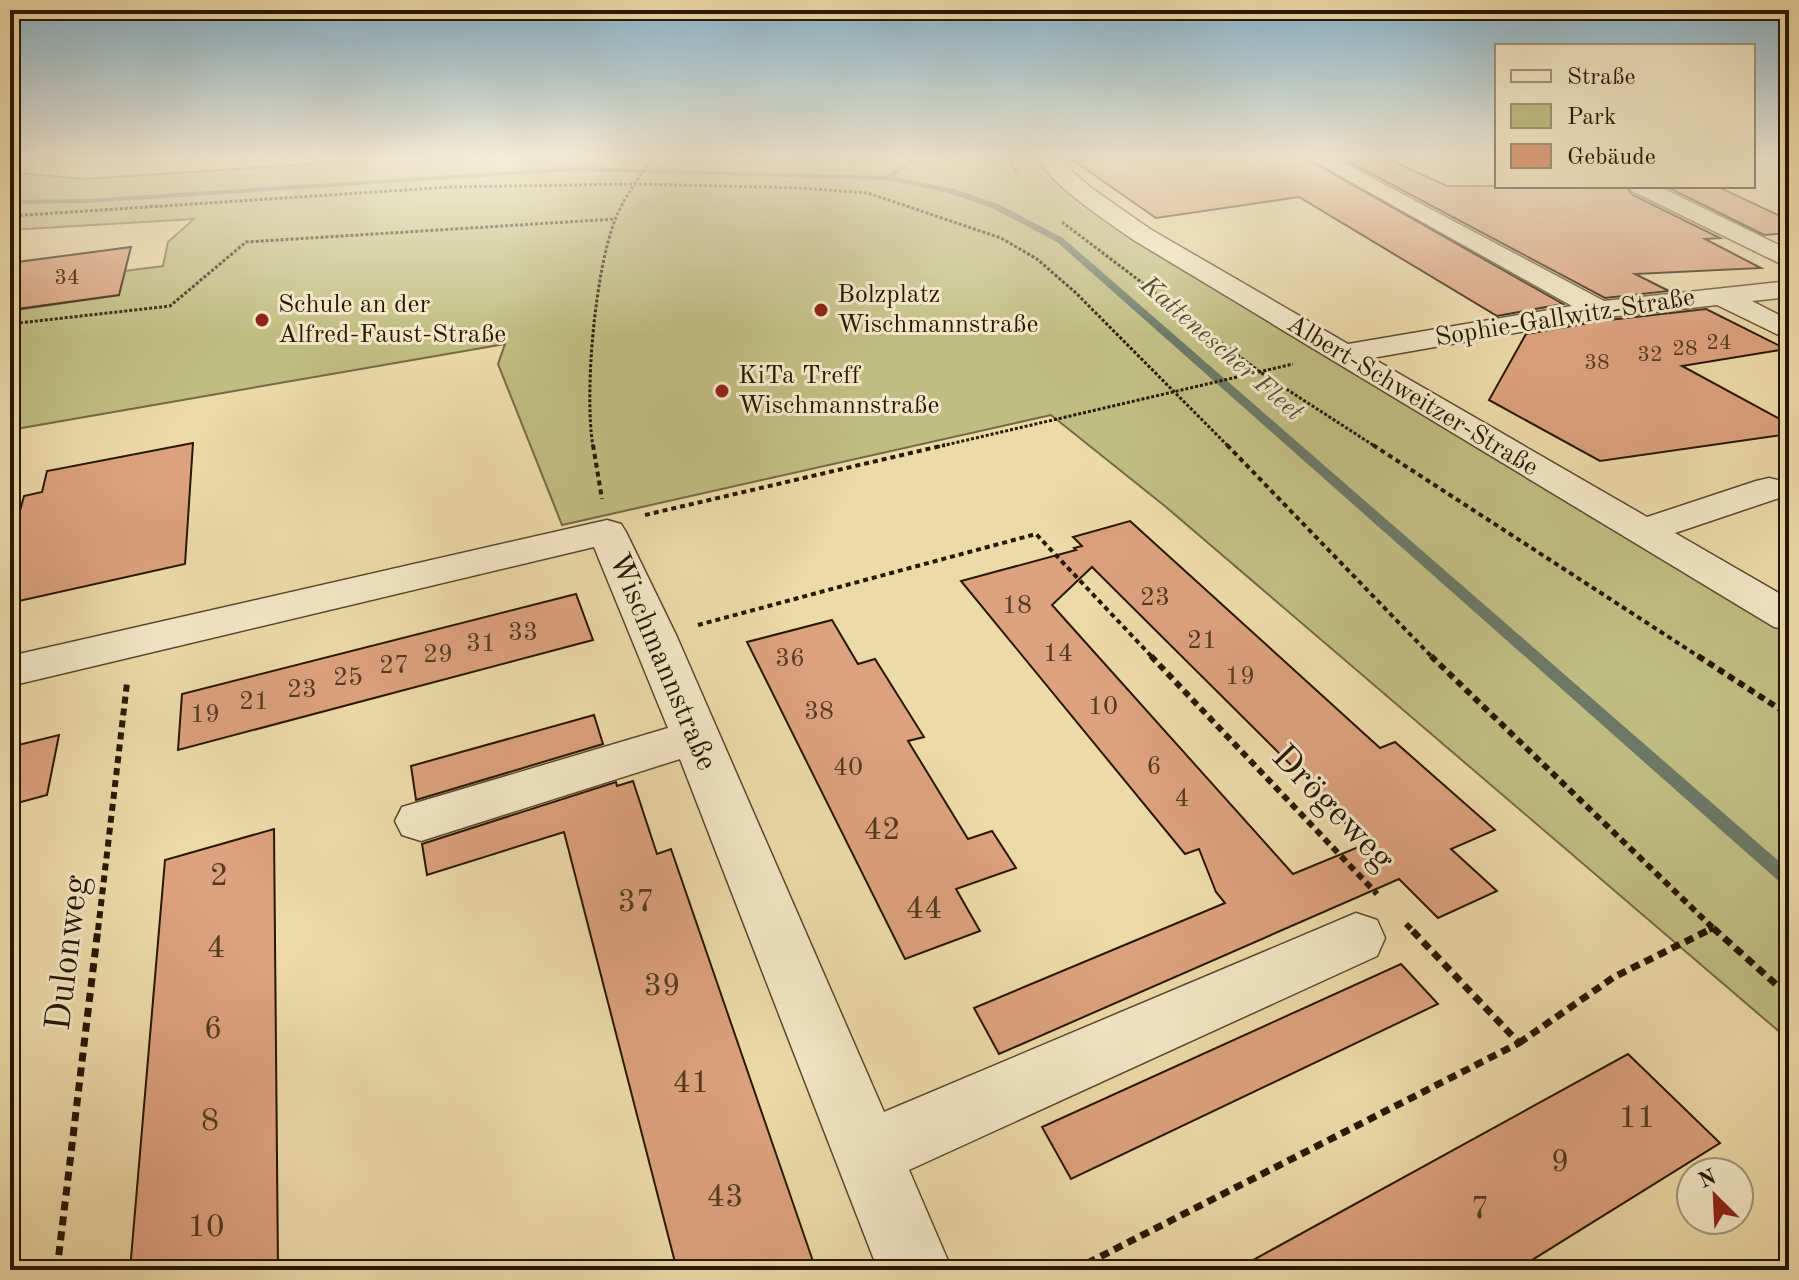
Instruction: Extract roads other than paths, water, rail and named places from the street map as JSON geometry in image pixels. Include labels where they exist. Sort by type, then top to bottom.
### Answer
[{"type":"street","name":"Albert-Schweitzer-Straße","points":[[1115,216],[1341,354],[1789,617]]},
{"type":"street","points":[[1426,216],[1600,310]]},
{"type":"street","points":[[1700,216],[1789,260]]},
{"type":"street","name":"Sophie-Gallwitz-Straße","points":[[1341,354],[1600,310],[1789,289]]},
{"type":"street","points":[[1718,295],[1789,331]]},
{"type":"street","points":[[1642,531],[1769,489]]},
{"type":"street","name":"Wischmannstraße","points":[[10,671],[607,532],[655,637],[915,1270]]},
{"type":"street","points":[[421,821],[695,737]]},
{"type":"street","points":[[867,1154],[1380,920]]},
{"type":"waterway","name":"Kattenescher Fleet","points":[[1014,216],[1060,240],[1789,880]]},
{"type":"place","name":"Bolzplatz Wischmannstraße","points":[[821,310]]},
{"type":"place","name":"Schule an der Alfred-Faust-Straße","points":[[262,320]]},
{"type":"place","name":"KiTa Treff Wischmannstraße","points":[[722,391]]}]
